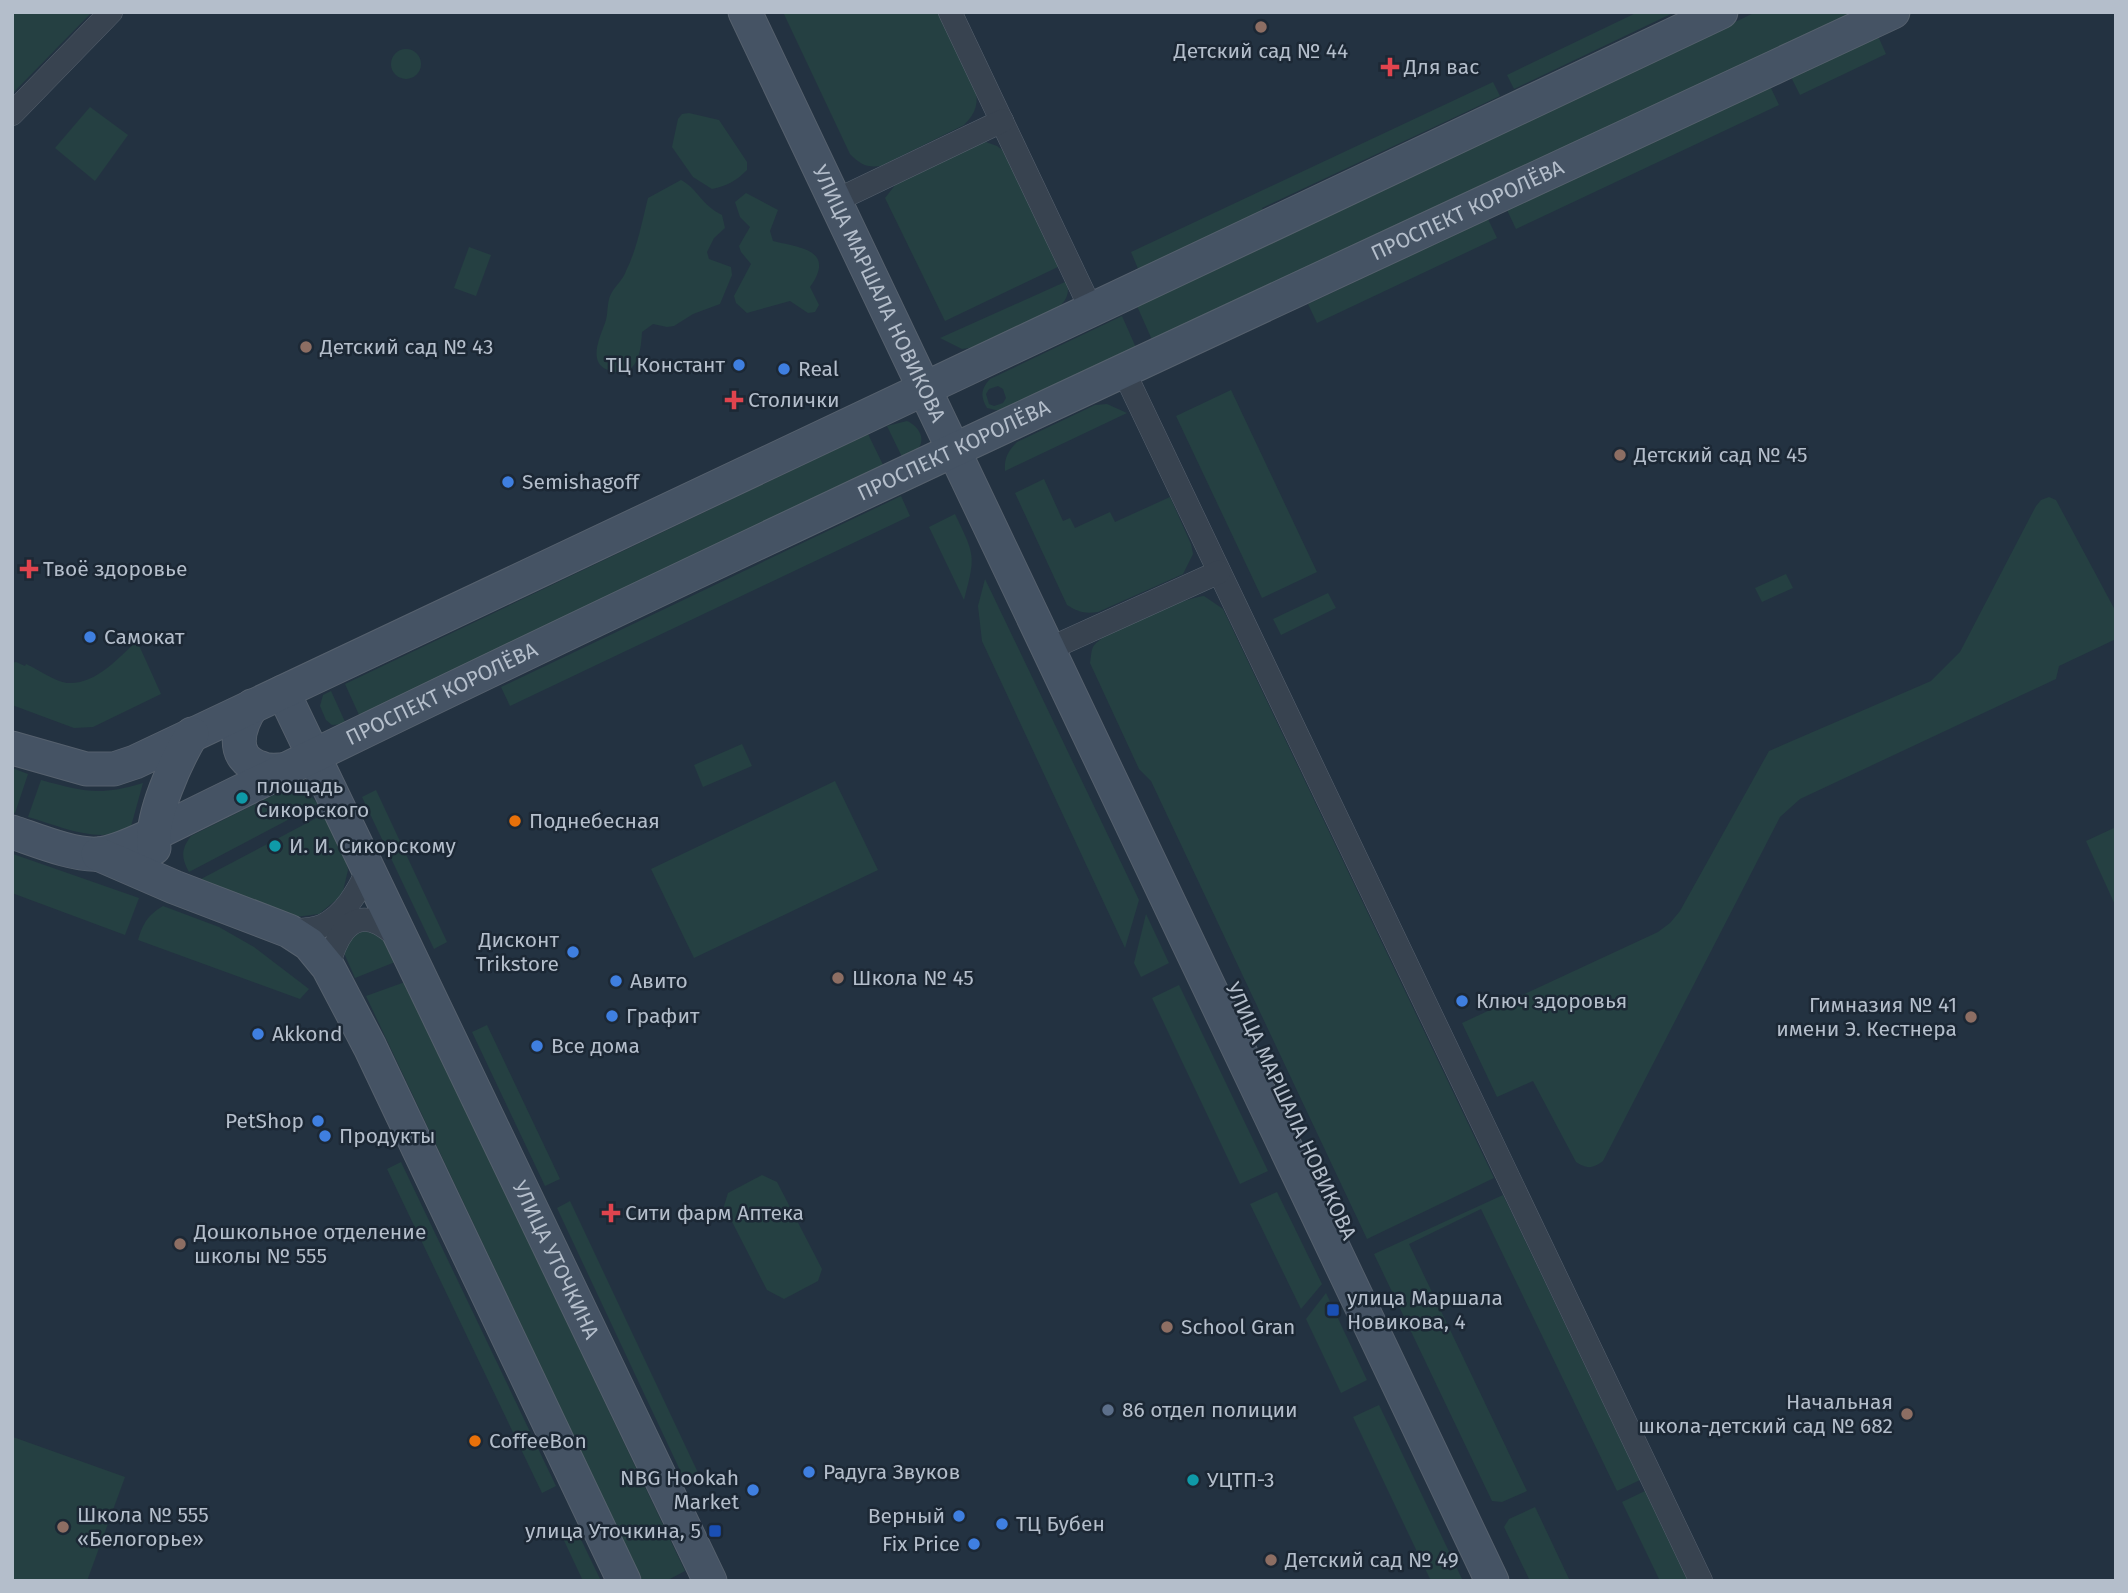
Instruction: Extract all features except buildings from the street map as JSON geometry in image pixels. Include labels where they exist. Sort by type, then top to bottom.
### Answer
[{"type":"street","points":[[12,114],[111,12]]},
{"type":"street","name":"УЛИЦА МАРШАЛА НОВИКОВА","points":[[745,12],[845,197]]},
{"type":"street","name":"УЛИЦА МАРШАЛА НОВИКОВА","points":[[768,12],[845,197],[963,446],[1514,1581]]},
{"type":"street","points":[[950,12],[1092,311]]},
{"type":"street","points":[[12,748],[86,769],[114,769],[135,762],[1721,12]]},
{"type":"street","name":"ПРОСПЕКТ КОРОЛЁВА","points":[[12,832],[68,849],[98,854],[152,835],[963,446],[1893,12]]},
{"type":"street","points":[[845,197],[1002,121]]},
{"type":"street","points":[[1124,372],[1701,1581]]},
{"type":"street","points":[[1058,645],[1219,572]]},
{"type":"street","name":"УЛИЦА МАРШАЛА НОВИКОВА","points":[[1058,645],[1492,1581]]},
{"type":"street","points":[[283,692],[314,755]]},
{"type":"street","points":[[252,706],[242,721],[240,751],[248,761],[262,769],[284,770]]},
{"type":"street","points":[[174,887],[159,865],[152,835],[176,762],[192,734]]},
{"type":"street","name":"УЛИЦА УТОЧКИНА","points":[[314,755],[710,1581]]},
{"type":"street","points":[[98,854],[174,887],[289,931],[309,944],[328,967],[382,1072],[624,1581]]},
{"type":"street","points":[[289,931],[322,926],[342,911],[357,892],[368,870]]},
{"type":"street","points":[[328,967],[340,933],[350,924],[364,920],[377,923],[401,939]]},
{"type":"green space","points":[[12,12],[92,12],[12,94]]},
{"type":"green space","points":[[783,12],[939,12],[975,87],[977,98],[974,112],[964,125],[881,166],[864,164],[850,154]]},
{"type":"green space","points":[[1638,12],[1675,12],[1514,89],[1507,75]]},
{"type":"green space","points":[[1756,12],[1866,12],[1153,342],[1137,306]]},
{"type":"green space","points":[[1878,36],[1886,54],[1800,95],[1791,77]]},
{"type":"green space","points":[[406,49],[417,53],[421,64],[417,75],[406,79],[395,75],[391,64],[395,53]]},
{"type":"green space","points":[[1493,82],[1500,96],[1262,208],[1264,212],[1139,271],[1131,252]]},
{"type":"green space","points":[[1770,86],[1779,105],[1516,229],[1507,210]]},
{"type":"green space","points":[[90,107],[128,135],[95,181],[55,148]]},
{"type":"green space","points":[[689,113],[719,120],[747,162],[747,170],[727,185],[712,189],[693,177],[672,147],[678,119],[682,114]]},
{"type":"green space","points":[[986,142],[1005,152],[1060,266],[945,321],[885,198],[896,184],[975,144]]},
{"type":"green space","points":[[681,180],[709,207],[722,215],[725,228],[714,238],[707,252],[709,259],[731,267],[732,275],[720,304],[693,314],[674,326],[653,324],[642,332],[639,355],[632,367],[627,371],[611,371],[603,367],[597,356],[610,297],[630,263],[648,198]]},
{"type":"green space","points":[[746,193],[778,210],[770,231],[773,241],[804,249],[817,258],[817,275],[810,287],[819,305],[815,312],[808,313],[790,301],[747,313],[736,303],[734,296],[751,264],[739,246],[750,227],[740,217],[735,202]]},
{"type":"green space","points":[[1488,219],[1497,238],[1317,323],[1308,304]]},
{"type":"green space","points":[[469,247],[491,255],[476,296],[454,288]]},
{"type":"green space","points":[[1067,281],[1066,297],[1056,310],[976,347],[962,349],[940,338]]},
{"type":"green space","points":[[1122,316],[1137,350],[1004,412],[987,408],[985,404],[982,393],[990,379]],"holes":[[[998,386],[1003,389],[1006,398],[1003,403],[994,406],[989,404],[986,394],[989,389]]]},
{"type":"green space","points":[[1231,390],[1317,572],[1262,598],[1176,416]]},
{"type":"green space","points":[[1107,404],[1127,413],[1005,471],[1007,455],[1017,442],[1095,405]]},
{"type":"green space","points":[[907,421],[917,429],[921,436],[921,445],[904,461],[887,426]]},
{"type":"green space","points":[[868,434],[885,469],[360,717],[345,684]]},
{"type":"green space","points":[[1044,479],[1063,521],[1070,518],[1075,528],[1110,512],[1115,522],[1170,497],[1193,554],[1183,574],[1098,612],[1082,612],[1067,605],[1015,493]]},
{"type":"green space","points":[[901,496],[910,516],[510,706],[501,687]]},
{"type":"green space","points":[[2049,497],[2056,500],[2116,612],[2116,639],[2059,666],[2056,679],[1800,799],[1780,817],[1603,1161],[1590,1167],[1576,1162],[1533,1081],[1497,1097],[1462,1023],[1658,932],[1670,923],[1680,911],[1769,751],[1931,681],[1960,652],[2036,506]]},
{"type":"green space","points":[[955,514],[972,556],[964,600],[929,527]]},
{"type":"green space","points":[[1786,574],[1793,588],[1762,602],[1755,588]]},
{"type":"green space","points":[[985,579],[1139,900],[1125,948],[982,641],[978,606]]},
{"type":"green space","points":[[1328,593],[1336,608],[1281,635],[1273,619]]},
{"type":"green space","points":[[1204,596],[1223,609],[1494,1178],[1367,1239],[1151,781],[1139,769],[1090,663],[1093,647],[1112,632],[1162,609]]},
{"type":"green space","points":[[137,641],[161,694],[93,727],[74,728],[12,705],[12,663],[26,664],[62,682],[78,682],[88,680],[106,669]]},
{"type":"green space","points":[[331,691],[346,724],[332,725],[326,720],[320,706],[323,695]]},
{"type":"green space","points":[[742,744],[752,766],[703,787],[694,765]]},
{"type":"green space","points":[[12,768],[28,774],[15,813],[12,812]]},
{"type":"green space","points":[[41,780],[92,791],[115,790],[143,783],[130,830],[117,834],[91,834],[28,817]]},
{"type":"green space","points":[[835,781],[878,870],[694,958],[651,869]]},
{"type":"green space","points":[[294,789],[311,796],[318,804],[189,872],[183,854],[191,836],[284,790]]},
{"type":"green space","points":[[376,790],[447,942],[434,949],[362,797]]},
{"type":"green space","points":[[324,814],[348,870],[342,895],[319,914],[296,917],[201,879]]},
{"type":"green space","points":[[2116,827],[2116,907],[2086,841]]},
{"type":"green space","points":[[13,854],[139,898],[125,935],[12,893]]},
{"type":"green space","points":[[163,906],[219,927],[254,947],[309,989],[300,999],[138,940],[147,920]]},
{"type":"green space","points":[[1146,914],[1169,963],[1141,977],[1134,963]]},
{"type":"green space","points":[[365,927],[382,935],[395,962],[355,978],[344,953],[348,936]]},
{"type":"green space","points":[[405,982],[685,1571],[666,1581],[642,1581],[366,996]]},
{"type":"green space","points":[[1179,985],[1268,1171],[1240,1184],[1152,998]]},
{"type":"green space","points":[[487,1025],[560,1179],[545,1186],[472,1032]]},
{"type":"green space","points":[[401,1162],[556,1486],[542,1493],[387,1169]]},
{"type":"green space","points":[[762,1175],[777,1182],[822,1269],[818,1281],[784,1299],[767,1290],[724,1206],[728,1193]]},
{"type":"green space","points":[[1277,1192],[1322,1284],[1301,1309],[1250,1204]]},
{"type":"green space","points":[[1503,1195],[1640,1480],[1617,1491],[1481,1209],[1409,1244],[1527,1491],[1502,1502],[1492,1501],[1374,1254]]},
{"type":"green space","points":[[570,1201],[700,1477],[686,1483],[557,1208]]},
{"type":"green space","points":[[1326,1293],[1367,1380],[1341,1393],[1306,1319]]},
{"type":"green space","points":[[1379,1405],[1463,1581],[1431,1581],[1353,1417]]},
{"type":"green space","name":"Школа № 555 «Белогорье»","points":[[13,1437],[125,1477],[87,1581],[12,1581]]},
{"type":"green space","points":[[1645,1491],[1688,1581],[1660,1581],[1622,1502]]},
{"type":"green space","points":[[1535,1507],[1570,1581],[1530,1581],[1504,1527],[1509,1519]]},
{"type":"green space","points":[[575,1527],[601,1581],[583,1581],[561,1534]]},
{"type":"place","name":"Детский сад № 44","points":[[1261,27]]},
{"type":"place","name":"Для вас","points":[[1390,67]]},
{"type":"place","name":"Детский сад № 43","points":[[306,347]]},
{"type":"place","name":"ТЦ Констант","points":[[739,365]]},
{"type":"place","name":"Real","points":[[784,369]]},
{"type":"place","name":"Столички","points":[[734,400]]},
{"type":"place","name":"Детский сад № 45","points":[[1620,455]]},
{"type":"place","name":"Semishagoff","points":[[508,482]]},
{"type":"place","name":"Твоё здоровье","points":[[29,569]]},
{"type":"place","name":"Самокат","points":[[90,637]]},
{"type":"place","name":"площадь Сикорского","points":[[242,798]]},
{"type":"place","name":"Поднебесная","points":[[515,821]]},
{"type":"place","name":"И. И. Сикорскому","points":[[275,846]]},
{"type":"place","name":"Дисконт Trikstore","points":[[573,952]]},
{"type":"place","name":"Школа № 45","points":[[838,978]]},
{"type":"place","name":"Авито","points":[[616,981]]},
{"type":"place","name":"Ключ здоровья","points":[[1462,1001]]},
{"type":"place","name":"Графит","points":[[612,1016]]},
{"type":"place","name":"Гимназия № 41 имени Э. Кестнера","points":[[1971,1017]]},
{"type":"place","name":"Akkond","points":[[258,1034]]},
{"type":"place","name":"Все дома","points":[[537,1046]]},
{"type":"place","name":"PetShop","points":[[318,1121]]},
{"type":"place","name":"Продукты","points":[[325,1136]]},
{"type":"place","name":"Сити фарм Аптека","points":[[611,1213]]},
{"type":"place","name":"Дошкольное отделение школы № 555","points":[[180,1244]]},
{"type":"place","name":"улица Маршала Новикова, 4","points":[[1333,1310]]},
{"type":"place","name":"School Gran","points":[[1167,1327]]},
{"type":"place","name":"86 отдел полиции","points":[[1108,1410]]},
{"type":"place","name":"Начальная школа-детский сад № 682","points":[[1907,1414]]},
{"type":"place","name":"CoffeeBon","points":[[475,1441]]},
{"type":"place","name":"Радуга Звуков","points":[[809,1472]]},
{"type":"place","name":"УЦТП-3","points":[[1193,1480]]},
{"type":"place","name":"NBG Hookah Market","points":[[753,1490]]},
{"type":"place","name":"Верный","points":[[959,1516]]},
{"type":"place","name":"ТЦ Бубен","points":[[1002,1524]]},
{"type":"place","name":"Школа № 555 «Белогорье»","points":[[63,1527]]},
{"type":"place","name":"улица Уточкина, 5","points":[[715,1531]]},
{"type":"place","name":"Fix Price","points":[[974,1544]]},
{"type":"place","name":"Детский сад № 49","points":[[1271,1560]]}]
